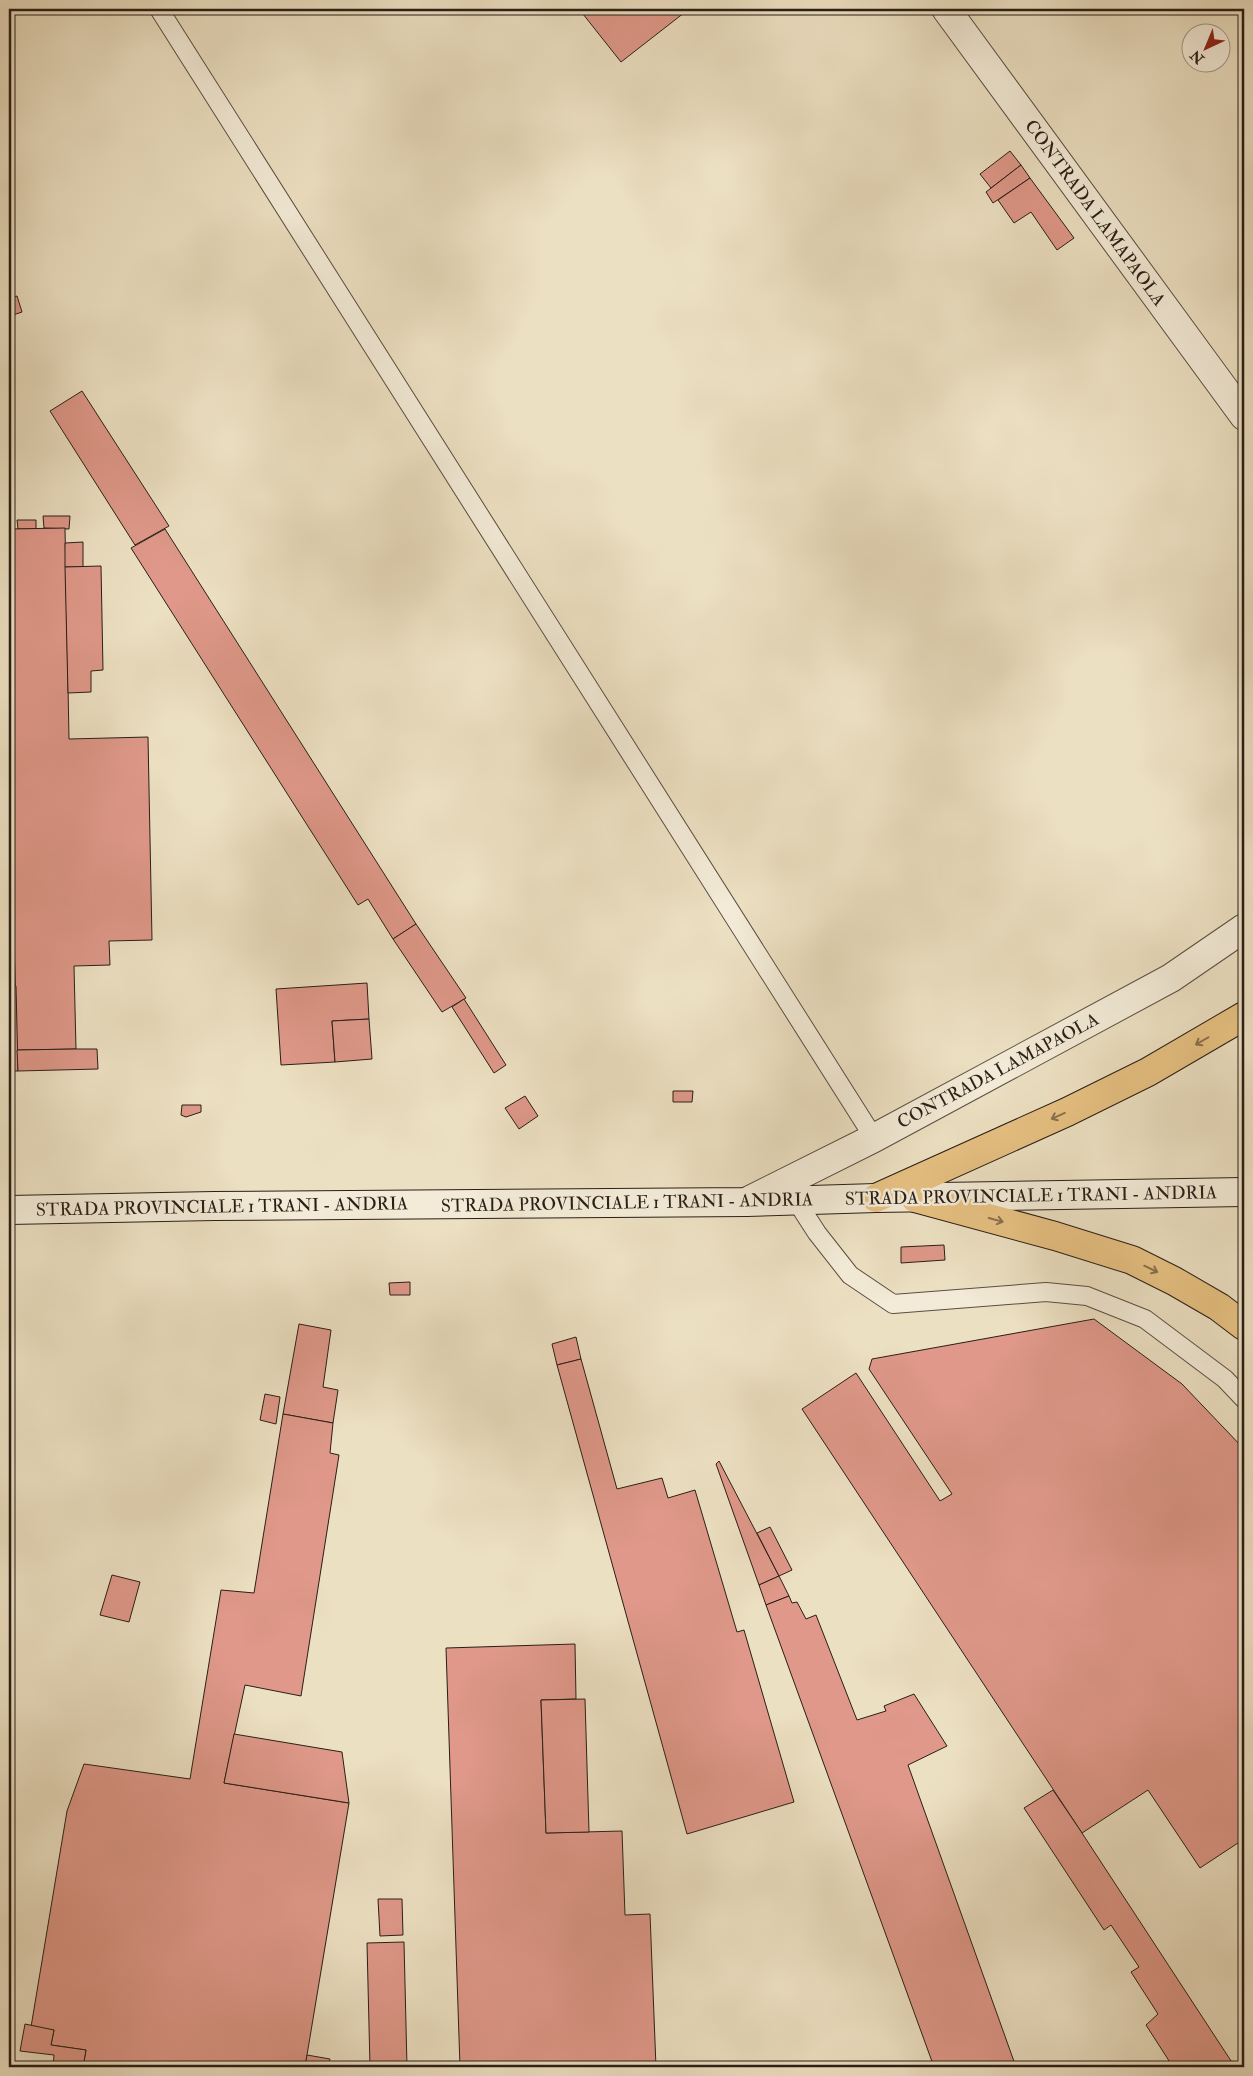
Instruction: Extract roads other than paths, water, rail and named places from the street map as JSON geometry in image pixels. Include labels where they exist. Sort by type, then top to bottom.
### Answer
[{"type":"main road","name":"CONTRADA LAMAPAOLA","points":[[946,9],[1244,416]]},
{"type":"main road","name":"CONTRADA LAMAPAOLA","points":[[746,1202],[874,1138],[1171,978],[1244,928]]},
{"type":"main road","points":[[876,1198],[1067,1112],[1148,1072],[1244,1016]]},
{"type":"main road","name":"STRADA PROVINCIALE 1 TRANI - ANDRIA","points":[[9,1210],[214,1206],[797,1202],[876,1198],[1244,1192]]},
{"type":"main road","points":[[915,1198],[1055,1236],[1132,1260],[1197,1294],[1219,1307],[1244,1326]]},
{"type":"lane","points":[[159,9],[874,1138]]},
{"type":"lane","points":[[797,1202],[817,1233],[850,1275],[893,1304],[1046,1292],[1087,1296],[1145,1319],[1225,1379],[1244,1399]]}]
